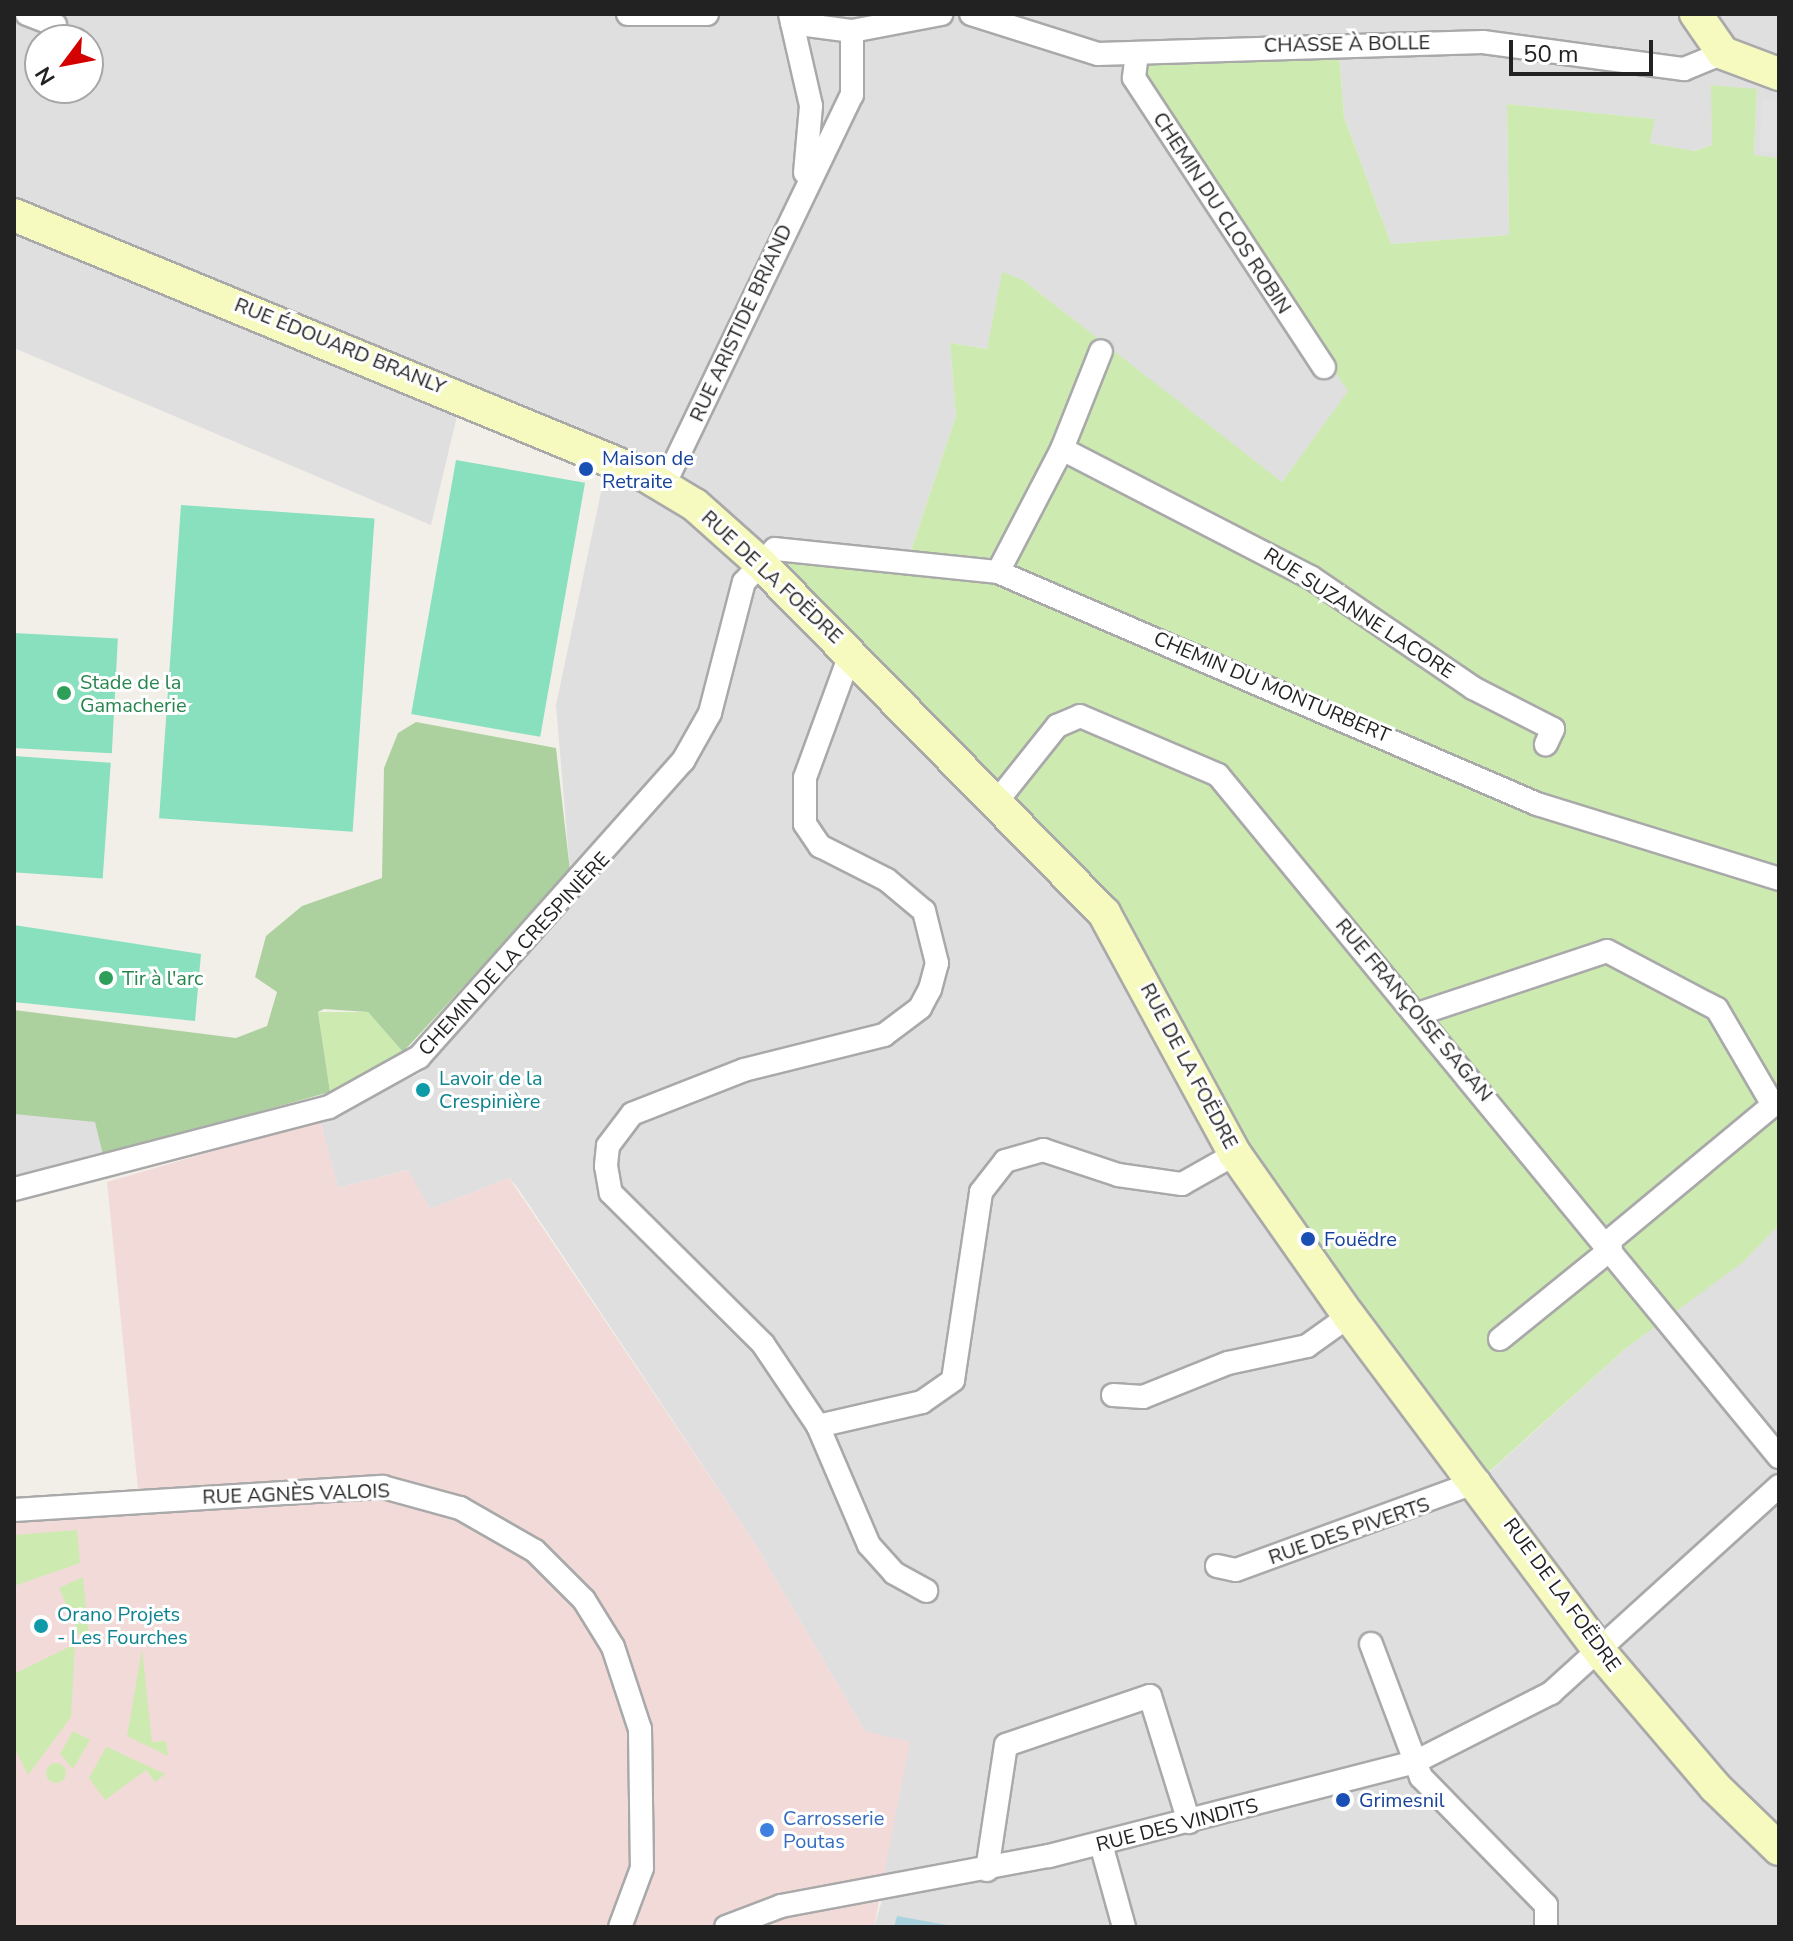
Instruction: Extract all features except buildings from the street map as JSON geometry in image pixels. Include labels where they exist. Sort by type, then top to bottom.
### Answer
[{"type":"street","points":[[27,14],[52,24]]},
{"type":"street","points":[[628,14],[707,14]]},
{"type":"street","points":[[791,18],[852,31],[941,14]]},
{"type":"street","name":"CHASSE À BOLLE","points":[[971,14],[1098,54],[1483,42],[1684,69],[1723,53]]},
{"type":"street","points":[[1696,14],[1723,53],[1779,74]]},
{"type":"street","name":"RUE ARISTIDE BRIAND","points":[[791,18],[811,106],[797,205]]},
{"type":"street","name":"RUE ARISTIDE BRIAND","points":[[664,485],[852,95],[852,31]]},
{"type":"street","name":"CHEMIN DU CLOS ROBIN","points":[[1137,53],[1134,78],[1324,367]]},
{"type":"street","name":"RUE ÉDOUARD BRANLY","points":[[14,215],[664,485]]},
{"type":"street","points":[[998,572],[1062,449],[1101,351]]},
{"type":"street","name":"RUE SUZANNE LACORE","points":[[1062,449],[1312,578],[1473,688],[1553,729],[1546,744]]},
{"type":"street","name":"RUE DE LA FOËDRE","points":[[664,485],[759,562],[998,800],[1104,913],[1235,1154],[1349,1316],[1479,1481],[1601,1653],[1715,1787],[1779,1849]]},
{"type":"street","name":"CHEMIN DU MONTURBERT","points":[[759,562],[775,549],[998,572],[1537,804],[1779,879]]},
{"type":"street","name":"CHEMIN DE LA CRESPINIÈRE","points":[[14,1189],[329,1107],[419,1057],[683,761],[710,713],[737,602],[759,562]]},
{"type":"street","points":[[851,652],[805,778],[805,824],[820,846],[887,880],[924,911],[937,963],[930,989],[920,1008],[884,1035],[744,1070],[632,1114],[608,1146],[606,1166],[611,1193],[739,1315],[818,1426],[869,1545],[894,1573],[926,1591]]},
{"type":"street","name":"RUE FRANÇOISE SAGAN","points":[[998,800],[1057,726],[1080,716],[1218,775],[1609,1246],[1779,1457]]},
{"type":"street","points":[[1418,1014],[1607,951],[1717,1009],[1776,1110],[1500,1339]]},
{"type":"street","points":[[818,1426],[922,1402],[948,1387],[981,1192],[1005,1161],[1043,1150],[1118,1175],[1182,1184],[1235,1154]]},
{"type":"street","points":[[1113,1395],[1143,1397],[1228,1363],[1307,1346],[1349,1316]]},
{"type":"street","name":"RUE DES PIVERTS","points":[[1217,1566],[1236,1570],[1479,1481]]},
{"type":"street","name":"RUE DES VINDITS","points":[[726,1927],[781,1906],[987,1870],[1189,1822],[1415,1762],[1551,1693],[1601,1653],[1779,1486]]},
{"type":"street","name":"RUE AGNÈS VALOIS","points":[[14,1510],[383,1487],[460,1508],[526,1545],[584,1600],[613,1647],[633,1701],[645,1758],[642,1868],[620,1927]]},
{"type":"street","points":[[1371,1644],[1421,1777],[1546,1905],[1546,1927]]},
{"type":"street","points":[[987,1870],[1006,1745],[1150,1696],[1189,1822]]},
{"type":"street","points":[[1101,1844],[1124,1927]]},
{"type":"shaded area","points":[[14,14],[1779,14],[1779,158],[1754,156],[1757,90],[1712,145],[1693,151],[1650,143],[1654,119],[1507,104],[1509,235],[1391,244],[1344,117],[1338,42],[1330,363],[1349,392],[1281,483],[1023,280],[1003,273],[987,349],[950,343],[956,416],[907,562],[1069,871],[1480,1481],[1625,1349],[1742,1262],[1779,1225],[1779,1927],[874,1927],[885,1890],[865,1731],[755,1544],[518,1188],[509,1178],[430,1209],[407,1170],[338,1188],[320,1120],[421,1073],[587,888],[570,871],[556,705],[608,459],[473,401],[457,416],[431,525],[14,348]]},
{"type":"shaded area","points":[[1762,99],[1779,100],[1776,153],[1759,152]]},
{"type":"shaded area","points":[[38,1112],[96,1122],[103,1155],[14,1178],[14,1114]]},
{"type":"shaded area","points":[[320,1120],[338,1188],[408,1170],[430,1209],[509,1178],[755,1544],[865,1731],[910,1742],[874,1927],[14,1927],[14,1518],[140,1509],[107,1182]]},
{"type":"green space","points":[[1338,42],[1344,117],[1391,244],[1509,235],[1507,104],[1655,119],[1650,143],[1694,151],[1712,145],[1711,85],[1757,89],[1754,155],[1779,158],[1779,1225],[1743,1262],[1625,1349],[1479,1481],[1349,1316],[1138,972],[770,551],[907,562],[956,416],[950,343],[987,349],[1002,272],[1023,280],[1282,482],[1348,391],[1134,78],[1137,53]]},
{"type":"green space","points":[[456,460],[585,483],[540,737],[411,714]]},
{"type":"green space","points":[[181,505],[375,519],[353,832],[159,818]]},
{"type":"green space","name":"Stade de la Gamacherie","points":[[14,633],[118,638],[112,753],[14,748]]},
{"type":"green space","points":[[416,722],[556,748],[570,871],[403,1052],[368,1012],[324,1009],[318,1012],[330,1092],[103,1155],[95,1122],[14,1114],[14,1010],[236,1038],[267,1026],[277,992],[255,977],[266,936],[302,906],[382,878],[384,768],[398,733]]},
{"type":"green space","points":[[14,756],[111,763],[103,878],[14,872]]},
{"type":"green space","name":"Tir à l'arc","points":[[14,925],[201,954],[195,1021],[14,1002]]},
{"type":"green space","points":[[318,1012],[368,1012],[403,1052],[330,1092]]},
{"type":"green space","points":[[77,1530],[80,1563],[14,1586],[14,1535]]},
{"type":"green space","points":[[83,1577],[90,1647],[85,1648],[59,1588]]},
{"type":"green space","points":[[75,1644],[71,1717],[28,1775],[14,1747],[14,1674]]},
{"type":"green space","points":[[142,1649],[152,1742],[166,1741],[168,1756],[127,1736]]},
{"type":"green space","points":[[73,1731],[90,1740],[73,1769],[60,1754]]},
{"type":"green space","points":[[106,1747],[165,1774],[155,1782],[146,1770],[105,1800],[89,1778]]},
{"type":"green space","points":[[52,1763],[60,1763],[66,1773],[60,1783],[52,1783],[46,1777],[46,1769]]},
{"type":"water","points":[[897,1916],[958,1927],[894,1927]]},
{"type":"place","name":"Maison de Retraite","points":[[586,469]]},
{"type":"place","name":"Stade de la Gamacherie","points":[[64,693]]},
{"type":"place","name":"Tir à l'arc","points":[[106,978]]},
{"type":"place","name":"Lavoir de la Crespinière","points":[[423,1090]]},
{"type":"place","name":"Fouëdre","points":[[1308,1239]]},
{"type":"place","name":"Orano Projets - Les Fourches","points":[[41,1626]]},
{"type":"place","name":"Grimesnil","points":[[1343,1800]]},
{"type":"place","name":"Carrosserie Poutas","points":[[767,1830]]}]
